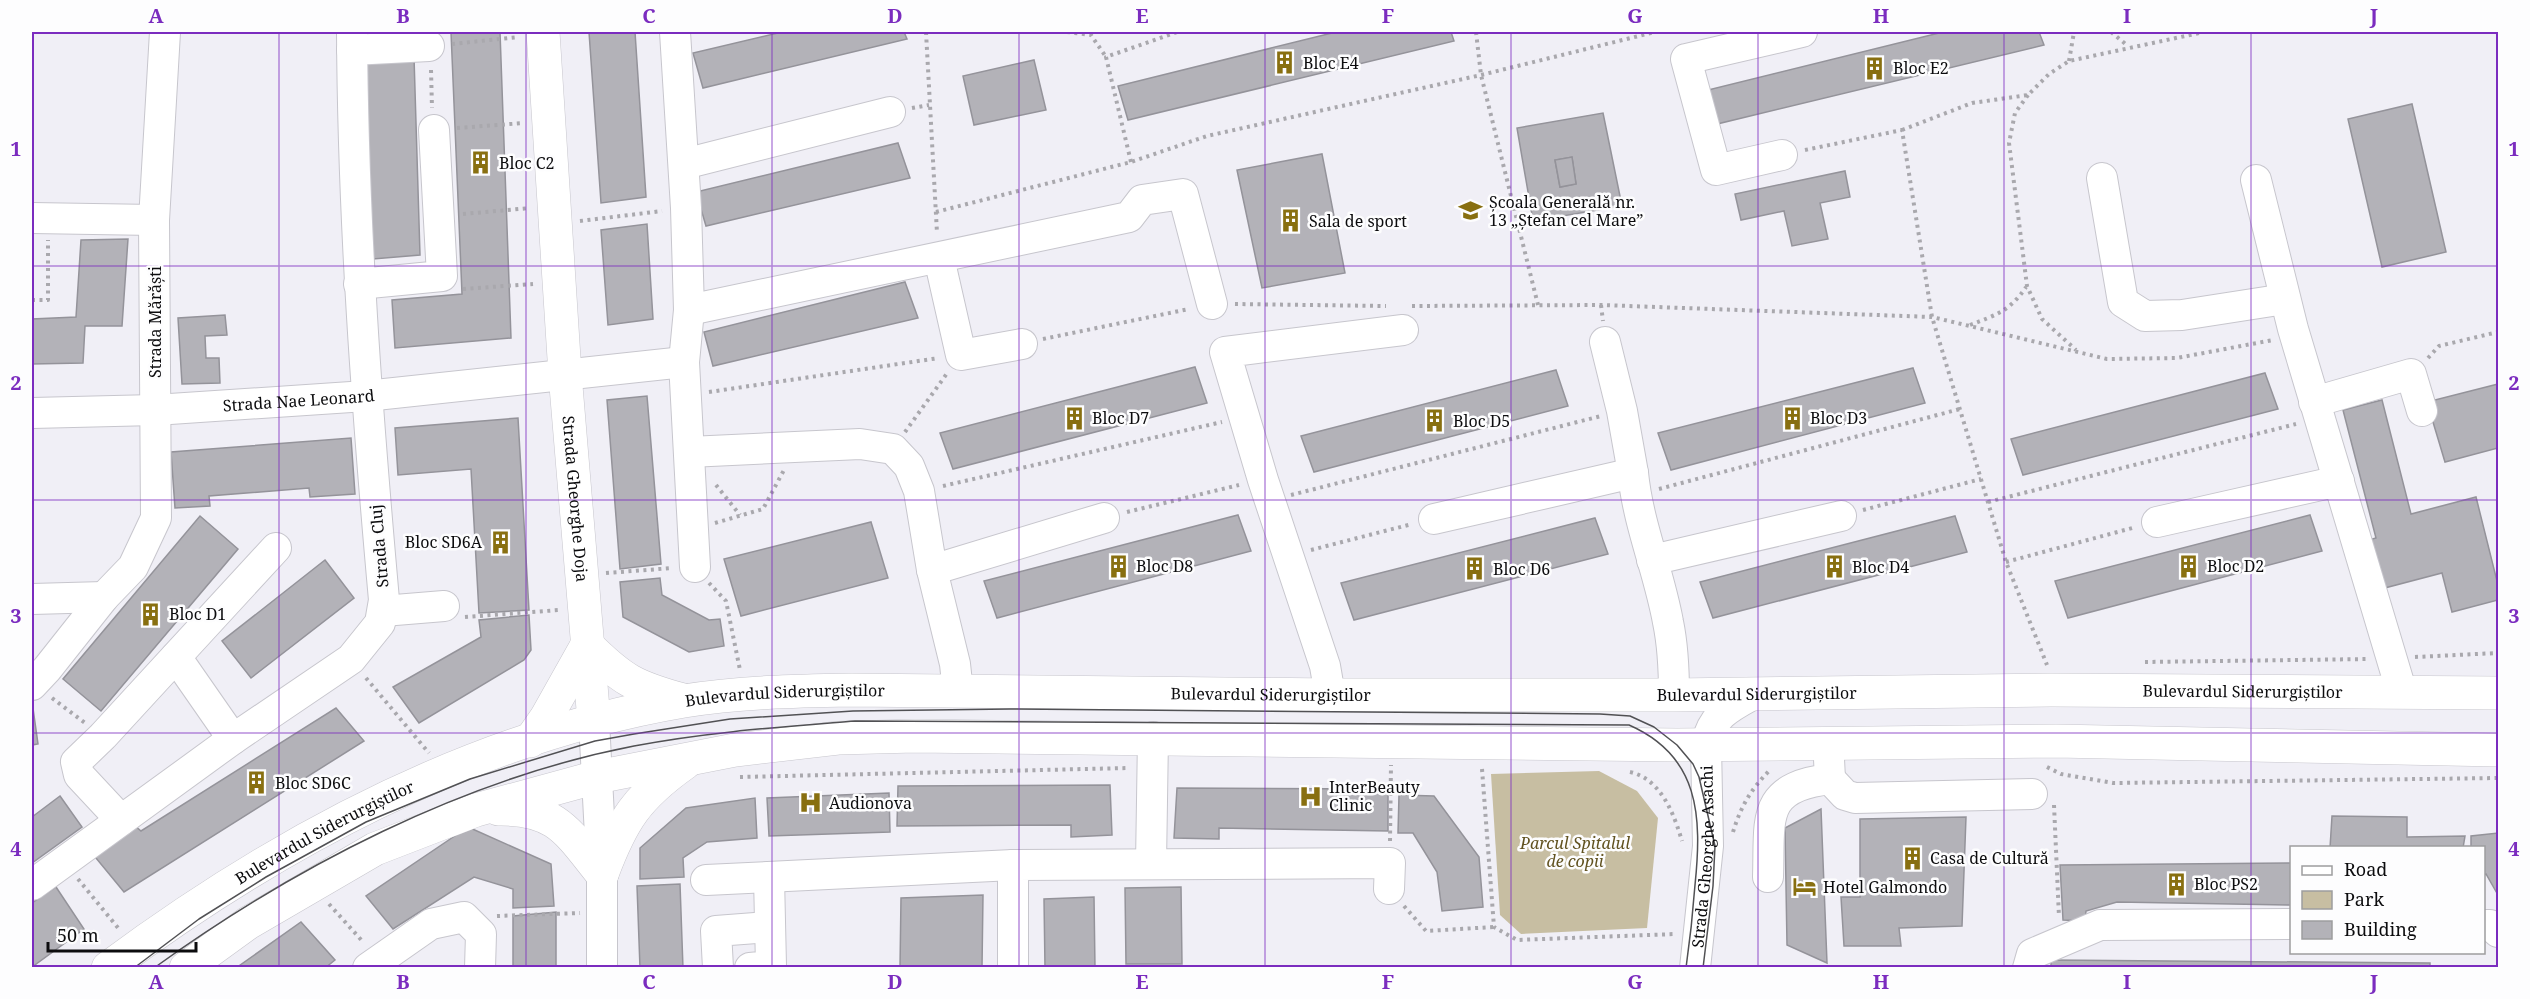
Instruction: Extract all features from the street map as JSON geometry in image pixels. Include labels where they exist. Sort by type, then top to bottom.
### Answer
[{"type":"main road","name":"Strada Gheorghe Doja","points":[[544,34],[548,121],[562,214],[559,282],[594,721]]},
{"type":"main road","points":[[530,741],[546,718],[587,645],[609,667],[638,687],[685,701]]},
{"type":"main road","name":"Bulevardul Siderurgiștilor","points":[[108,968],[219,889],[297,842],[370,804],[445,772],[530,741],[594,721],[685,701],[744,694],[852,690],[1329,695],[1752,695],[2051,690],[2499,693]]},
{"type":"main road","points":[[186,968],[248,923],[375,849],[476,810],[597,777],[693,758],[794,742],[838,738],[915,736],[1153,753],[1391,759],[1481,743],[1706,745],[2056,741],[2499,750]]},
{"type":"main road","points":[[602,874],[614,841],[638,802],[656,783],[693,758]]},
{"type":"main road","points":[[476,810],[523,809],[548,816],[570,834],[602,874]]},
{"type":"street","name":"Strada Mărăști","points":[[32,684],[47,669],[104,597],[133,567],[156,518],[154,220],[165,32]]},
{"type":"street","points":[[675,32],[686,208],[689,310],[684,362],[695,567]]},
{"type":"street","points":[[1782,155],[1716,170],[1686,59],[1802,32]]},
{"type":"street","points":[[352,41],[429,46]]},
{"type":"street","name":"Strada Cluj","points":[[32,885],[233,739],[351,659],[380,623],[384,600],[366,396],[359,284],[352,41]]},
{"type":"street","points":[[684,164],[890,112]]},
{"type":"street","points":[[359,284],[441,276],[434,130]]},
{"type":"street","points":[[2102,178],[2123,302],[2145,316],[2182,315],[2285,299]]},
{"type":"street","points":[[2256,180],[2295,336],[2402,693]]},
{"type":"street","points":[[689,310],[1129,217],[1142,200],[1183,194],[1212,304]]},
{"type":"street","points":[[40,218],[154,220]]},
{"type":"street","points":[[939,258],[961,355],[1022,344]]},
{"type":"street","points":[[1329,695],[1325,666],[1287,556],[1226,352],[1401,314]]},
{"type":"street","points":[[1605,342],[1622,411],[1634,484],[1668,621],[1674,668],[1674,695]]},
{"type":"street","name":"Strada Nae Leonard","points":[[32,413],[155,410],[366,396],[684,362]]},
{"type":"street","points":[[2317,410],[2411,374],[2422,411]]},
{"type":"street","points":[[689,452],[860,444],[892,449],[909,466],[919,491],[932,570],[955,664],[958,692]]},
{"type":"street","points":[[2157,522],[2339,481]]},
{"type":"street","points":[[1434,519],[1634,484]]},
{"type":"street","points":[[1652,560],[1840,516]]},
{"type":"street","points":[[932,570],[1104,518]]},
{"type":"street","points":[[121,820],[79,775],[76,762],[103,736],[276,548]]},
{"type":"street","points":[[32,599],[104,597]]},
{"type":"street","points":[[383,611],[444,606]]},
{"type":"street","points":[[176,657],[233,739]]},
{"type":"street","points":[[1706,745],[1709,731],[1718,717],[1752,695]]},
{"type":"street","name":"Strada Gheorghe Doja","points":[[594,721],[602,874],[602,968]]},
{"type":"street","points":[[1830,743],[1830,779],[1845,795],[1855,798],[2046,790]]},
{"type":"street","name":"Strada Gheorghe Asachi","points":[[1695,968],[1708,846],[1706,745]]},
{"type":"street","points":[[1151,864],[1153,753]]},
{"type":"street","points":[[1768,877],[1771,817],[1777,800],[1787,790],[1807,781],[1830,779]]},
{"type":"street","points":[[706,880],[1012,865],[1151,864],[1390,876]]},
{"type":"street","points":[[1012,865],[1013,968]]},
{"type":"street","points":[[750,968],[771,966],[770,877]]},
{"type":"street","points":[[373,963],[431,924],[464,917],[481,934],[480,968]]},
{"type":"street","points":[[2028,968],[2032,954],[2100,925],[2290,924]]},
{"type":"street","points":[[2485,925],[2490,925],[2499,932]]},
{"type":"street","points":[[718,968],[716,931],[769,927]]},
{"type":"path","points":[[926,32],[936,212],[1131,162],[1207,136],[1481,75],[1655,32]]},
{"type":"path","points":[[1067,32],[1090,33],[1106,57],[1131,162]]},
{"type":"path","points":[[1106,57],[1177,32]]},
{"type":"path","points":[[1476,32],[1481,75],[1538,305]]},
{"type":"path","points":[[2069,61],[2074,32]]},
{"type":"path","points":[[2111,32],[2129,46]]},
{"type":"path","points":[[2076,350],[2042,319],[2026,286],[2009,143],[2015,113],[2028,95],[2049,74],[2069,61],[2129,46],[2204,32]]},
{"type":"path","points":[[544,34],[429,46],[434,130],[548,121]]},
{"type":"path","points":[[1782,155],[1902,130],[1972,103],[2028,95]]},
{"type":"path","points":[[1902,130],[1932,317],[2006,561],[2047,664],[2051,690]]},
{"type":"path","points":[[438,216],[562,214],[686,208]]},
{"type":"path","points":[[32,300],[48,300],[40,218]]},
{"type":"path","points":[[441,276],[453,290],[559,282]]},
{"type":"path","points":[[1968,325],[2002,313],[2017,300],[2026,286]]},
{"type":"path","points":[[1022,344],[1212,304],[1401,314],[1538,305],[1601,305],[1932,317],[2107,359],[2177,358],[2295,336]]},
{"type":"path","points":[[2411,374],[2439,346],[2499,332]]},
{"type":"path","points":[[686,396],[961,355]]},
{"type":"path","points":[[892,449],[961,355]]},
{"type":"path","points":[[1634,484],[1960,409]]},
{"type":"path","points":[[1988,502],[2317,410]]},
{"type":"path","points":[[1104,518],[1267,490],[1622,411]]},
{"type":"path","points":[[919,491],[1244,417]]},
{"type":"path","points":[[718,521],[763,509],[780,477]]},
{"type":"path","points":[[1840,516],[1981,479]]},
{"type":"path","points":[[714,483],[740,514]]},
{"type":"path","points":[[1287,556],[1434,519]]},
{"type":"path","points":[[2006,561],[2157,522]]},
{"type":"path","points":[[581,574],[695,567],[726,601],[744,694]]},
{"type":"path","points":[[444,606],[462,617],[584,609]]},
{"type":"path","points":[[351,659],[445,772]]},
{"type":"path","points":[[32,684],[103,736]]},
{"type":"path","points":[[1481,743],[1494,927]]},
{"type":"path","points":[[730,777],[756,779],[770,776],[1153,753]]},
{"type":"path","points":[[1391,759],[1390,876],[1426,931],[1494,927],[1517,940],[1700,933]]},
{"type":"path","points":[[2038,763],[2061,774],[2113,783],[2499,778]]},
{"type":"path","points":[[1620,770],[1638,774],[1661,793],[1674,814],[1683,843],[1729,848],[1739,811],[1752,788],[1775,766]]},
{"type":"path","points":[[2053,770],[2046,790],[2060,942]]},
{"type":"path","points":[[64,861],[135,948]]},
{"type":"path","points":[[312,885],[373,963]]},
{"type":"path","points":[[464,917],[602,912]]},
{"type":"green space","name":"Parcul Spitalul de copii","points":[[1599,771],[1637,791],[1658,818],[1647,928],[1521,934],[1500,915],[1491,774]]},
{"type":"building","name":"Bloc C2","points":[[451,32],[500,32],[511,338],[395,348],[392,300],[462,294]]},
{"type":"building","points":[[589,32],[635,32],[646,197],[601,203]]},
{"type":"building","points":[[782,32],[904,32],[907,39],[703,88],[693,53]]},
{"type":"building","name":"Bloc E4","points":[[1336,32],[1451,32],[1454,41],[1128,120],[1118,86]]},
{"type":"building","name":"Bloc E2","points":[[1943,32],[2039,32],[2044,45],[1717,124],[1708,90]]},
{"type":"building","points":[[414,57],[420,255],[373,259],[365,62]]},
{"type":"building","points":[[1034,60],[1046,110],[974,125],[963,76]]},
{"type":"building","points":[[2412,104],[2446,252],[2382,267],[2348,119]]},
{"type":"building","points":[[1603,113],[1622,206],[1533,221],[1517,128]],"holes":[[[1572,157],[1576,184],[1560,187],[1555,160]]]},
{"type":"building","points":[[898,143],[910,178],[706,226],[696,192]]},
{"type":"building","name":"Sala de sport","points":[[1322,154],[1345,273],[1262,288],[1237,170]]},
{"type":"building","points":[[1572,157],[1576,184],[1560,187],[1555,160]]},
{"type":"building","points":[[1845,171],[1850,197],[1820,203],[1828,239],[1792,246],[1784,211],[1741,220],[1735,194]]},
{"type":"building","points":[[647,224],[653,319],[608,325],[601,230]]},
{"type":"building","points":[[128,239],[122,326],[85,326],[83,363],[32,364],[32,319],[76,317],[81,240]]},
{"type":"building","points":[[905,282],[918,318],[713,366],[704,332]]},
{"type":"building","points":[[225,315],[227,335],[205,336],[206,358],[219,358],[220,383],[182,384],[178,318]]},
{"type":"building","name":"Bloc D7","points":[[1195,367],[1207,403],[953,469],[940,433]]},
{"type":"building","name":"Bloc D3","points":[[1913,368],[1925,403],[1671,470],[1658,433]]},
{"type":"building","name":"Bloc D5","points":[[1556,370],[1568,406],[1314,472],[1301,436]]},
{"type":"building","points":[[2265,373],[2278,409],[2023,475],[2011,439]]},
{"type":"building","points":[[2498,384],[2498,448],[2445,462],[2427,402]]},
{"type":"building","points":[[647,396],[661,564],[620,569],[607,400]]},
{"type":"building","points":[[2382,400],[2411,514],[2476,497],[2498,585],[2498,600],[2452,612],[2442,573],[2377,590],[2365,541],[2376,538],[2343,410]]},
{"type":"building","name":"Bloc SD6A","points":[[518,418],[529,610],[479,613],[471,469],[398,475],[395,428]]},
{"type":"building","points":[[351,438],[355,494],[310,497],[309,488],[209,496],[210,506],[175,508],[171,452]]},
{"type":"building","name":"Bloc D8","points":[[1238,515],[1251,551],[997,618],[984,581]]},
{"type":"building","name":"Bloc D2","points":[[2310,515],[2322,551],[2068,618],[2055,581]]},
{"type":"building","name":"Bloc D1","points":[[200,516],[238,549],[101,711],[63,679]]},
{"type":"building","name":"Bloc D4","points":[[1955,516],[1967,552],[1713,618],[1700,582]]},
{"type":"building","name":"Bloc D6","points":[[1595,518],[1608,554],[1354,620],[1341,583]]},
{"type":"building","points":[[871,522],[888,578],[741,616],[724,559]]},
{"type":"building","points":[[325,560],[354,598],[251,678],[222,641]]},
{"type":"building","points":[[660,578],[662,595],[709,620],[720,619],[724,646],[689,652],[623,617],[620,582]]},
{"type":"building","points":[[529,615],[531,650],[524,660],[419,723],[393,687],[481,637],[479,620]]},
{"type":"building","points":[[32,701],[38,744],[32,745]]},
{"type":"building","name":"Bloc SD6C","points":[[336,708],[364,741],[124,892],[91,852],[134,825],[141,831]]},
{"type":"building","points":[[1110,785],[1112,835],[1071,837],[1071,825],[897,826],[898,786]]},
{"type":"building","points":[[1177,788],[1388,789],[1388,831],[1219,828],[1219,839],[1174,838]]},
{"type":"building","points":[[889,793],[890,832],[769,836],[767,798]]},
{"type":"building","points":[[1399,795],[1434,796],[1479,857],[1483,907],[1442,911],[1437,872],[1413,833],[1398,833]]},
{"type":"building","points":[[60,796],[82,827],[32,863],[32,817]]},
{"type":"building","points":[[755,798],[757,838],[707,842],[683,858],[684,877],[640,879],[640,848],[686,808]]},
{"type":"building","name":"Hotel Galmondo","points":[[1821,809],[1827,963],[1787,945],[1785,828]]},
{"type":"building","points":[[2332,816],[2407,817],[2407,837],[2465,836],[2463,846],[2330,846]]},
{"type":"building","name":"Casa de Cultură","points":[[1966,817],[1962,926],[1899,928],[1901,946],[1844,946],[1841,897],[1860,897],[1860,819]]},
{"type":"building","points":[[468,827],[551,864],[554,906],[513,908],[513,889],[474,877],[393,929],[366,896]]},
{"type":"building","points":[[2498,833],[2498,895],[2485,874],[2485,846],[2471,846],[2471,836]]},
{"type":"building","name":"Bloc PS2","points":[[2290,863],[2290,905],[2117,902],[2086,911],[2085,921],[2063,920],[2060,865]]},
{"type":"building","points":[[680,884],[683,968],[640,968],[637,886]]},
{"type":"building","points":[[56,887],[84,929],[32,967],[32,903]]},
{"type":"building","points":[[1181,887],[1182,964],[1126,964],[1125,888]]},
{"type":"building","points":[[983,895],[982,968],[900,968],[901,898]]},
{"type":"building","points":[[1094,897],[1095,968],[1045,968],[1044,899]]},
{"type":"building","points":[[556,912],[556,968],[513,968],[513,916]]},
{"type":"building","points":[[301,922],[335,960],[325,968],[236,968]]},
{"type":"building","points":[[2051,960],[2430,963],[2430,968],[2051,968]]},
{"type":"tram line","points":[[134,968],[199,919],[266,877],[366,822],[470,779],[595,741],[730,719],[853,711],[1010,709],[1630,716],[1654,727],[1677,745],[1693,764],[1699,777],[1715,846],[1713,886],[1703,968]]},
{"type":"tram line","points":[[154,968],[264,895],[322,862],[444,804],[507,780],[570,761],[661,741],[744,730],[855,721],[1629,725],[1653,738],[1670,754],[1683,771],[1691,791],[1698,836],[1686,968]]},
{"type":"place","name":"Bloc E4","points":[[1285,63]]},
{"type":"place","name":"Bloc E2","points":[[1875,68]]},
{"type":"place","name":"Bloc C2","points":[[481,163]]},
{"type":"place","name":"Școala Generală nr. 13 „Ștefan cel Mare”","points":[[1471,211]]},
{"type":"place","name":"Sala de sport","points":[[1291,221]]},
{"type":"place","name":"Bloc D7","points":[[1074,418]]},
{"type":"place","name":"Bloc D3","points":[[1792,418]]},
{"type":"place","name":"Bloc D5","points":[[1435,421]]},
{"type":"place","name":"Bloc SD6A","points":[[500,542]]},
{"type":"place","name":"Bloc D8","points":[[1118,566]]},
{"type":"place","name":"Bloc D2","points":[[2189,566]]},
{"type":"place","name":"Bloc D4","points":[[1834,567]]},
{"type":"place","name":"Bloc D6","points":[[1475,569]]},
{"type":"place","name":"Bloc D1","points":[[151,614]]},
{"type":"place","name":"Bloc SD6C","points":[[257,783]]},
{"type":"place","name":"InterBeauty Clinic","points":[[1311,796]]},
{"type":"place","name":"Audionova","points":[[811,803]]},
{"type":"place","name":"Casa de Cultură","points":[[1912,858]]},
{"type":"place","name":"Bloc PS2","points":[[2176,884]]},
{"type":"place","name":"Hotel Galmondo","points":[[1805,887]]}]
